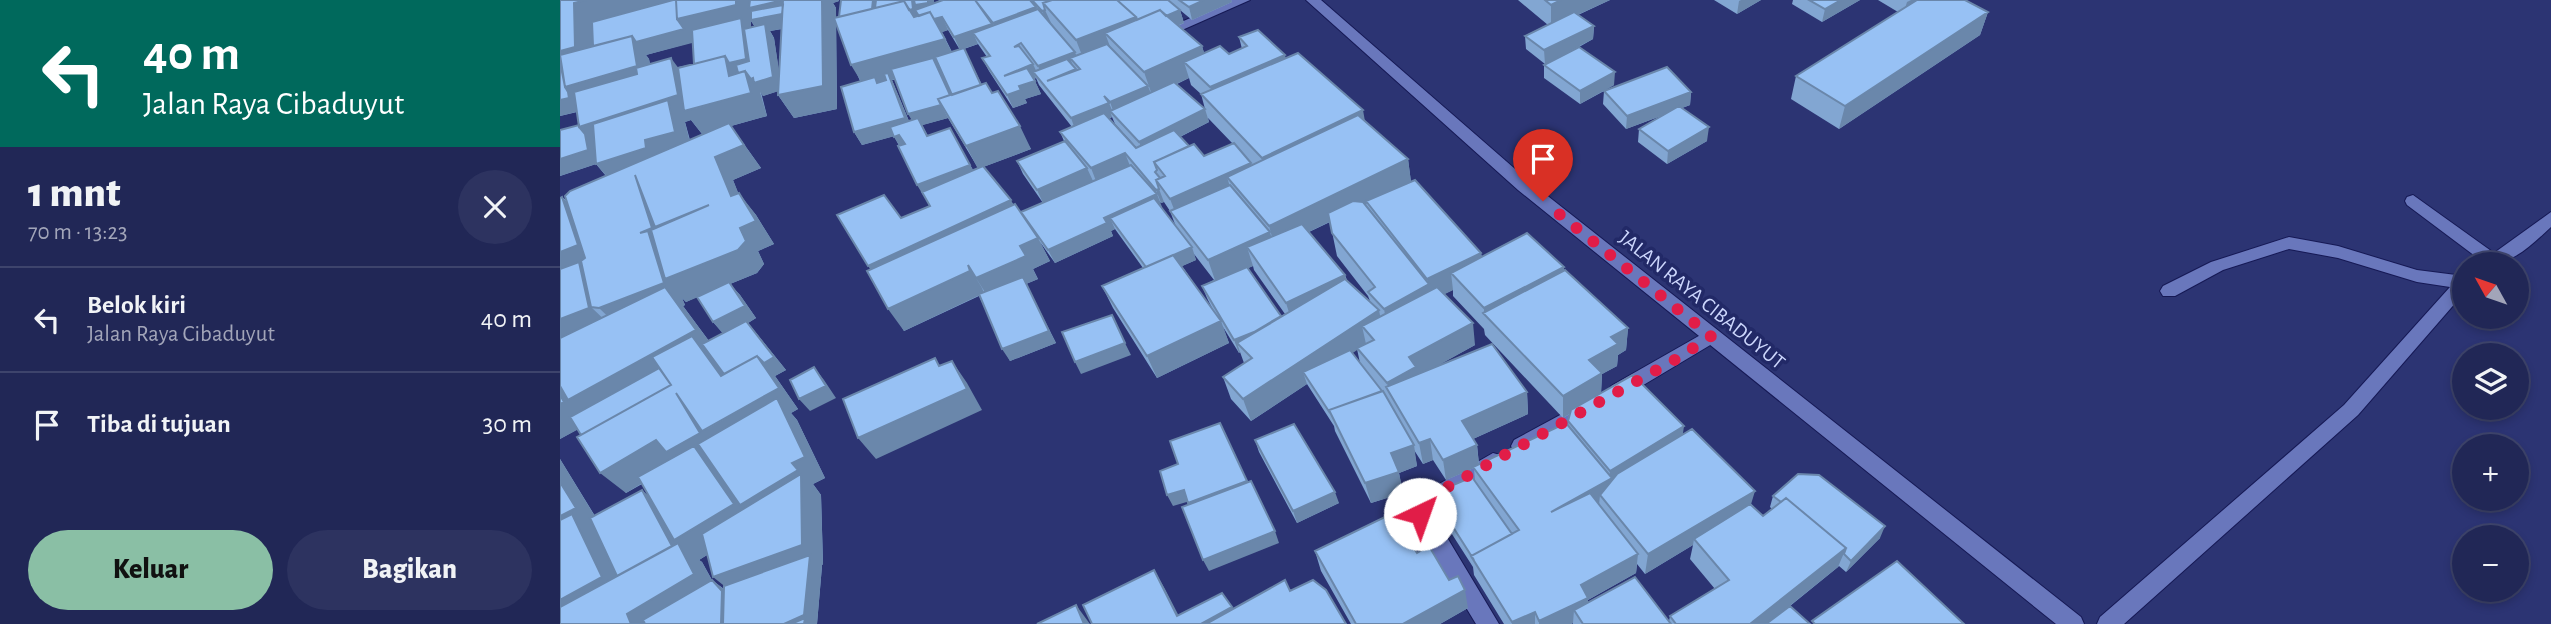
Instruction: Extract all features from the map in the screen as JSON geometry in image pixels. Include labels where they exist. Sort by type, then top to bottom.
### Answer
[{"type":"street","points":[[1146,41],[1243,0]]},
{"type":"street","name":"JALAN RAYA CIBADUYUT","points":[[1313,0],[1524,186],[2073,624]]},
{"type":"street","points":[[2413,201],[2478,252]]},
{"type":"street","points":[[2509,252],[2551,218]]},
{"type":"street","points":[[2169,291],[2217,266],[2289,243],[2337,252],[2417,276],[2452,281]]},
{"type":"street","points":[[2108,624],[2351,410],[2452,295]]},
{"type":"street","points":[[1488,624],[1420,514],[1420,505],[1426,499],[1678,358],[1711,336]]},
{"type":"building","points":[[560,0],[586,0],[574,3],[575,47],[560,51]]},
{"type":"building","points":[[676,0],[677,19],[684,29],[636,42],[632,36],[593,46],[592,22]]},
{"type":"building","points":[[676,0],[736,0],[736,5],[677,19]]},
{"type":"building","points":[[750,0],[783,0],[749,8]]},
{"type":"building","points":[[783,0],[822,0],[823,86],[778,95]]},
{"type":"building","points":[[841,0],[873,0],[872,9],[839,17]]},
{"type":"building","points":[[876,0],[912,0],[913,9],[909,10],[904,1],[875,8]]},
{"type":"building","points":[[914,0],[928,0],[928,3],[915,5]]},
{"type":"building","points":[[943,0],[975,0],[992,24],[954,37],[942,17],[934,19],[930,12],[919,16],[915,10]]},
{"type":"building","points":[[975,0],[1030,0],[1036,7],[993,23]]},
{"type":"building","points":[[1032,0],[1052,0],[1043,3],[1045,10],[1042,11]]},
{"type":"building","points":[[1052,0],[1117,0],[1136,17],[1076,40],[1043,3]]},
{"type":"building","points":[[1117,0],[1168,0],[1180,10],[1166,16],[1160,10],[1137,20]]},
{"type":"building","points":[[1179,0],[1204,0],[1189,7]]},
{"type":"building","points":[[1545,0],[1561,0],[1551,5]]},
{"type":"building","points":[[1809,0],[1841,0],[1825,9]]},
{"type":"building","points":[[1917,0],[1965,0],[1988,12],[1845,106],[1796,76]]},
{"type":"building","points":[[904,1],[914,17],[930,12],[945,39],[851,65],[834,18]]},
{"type":"building","points":[[783,5],[782,14],[751,20],[751,11]]},
{"type":"building","points":[[1038,9],[1075,52],[1038,66],[1021,43],[1014,47],[1019,46],[1033,64],[1004,76],[1027,68],[1035,81],[1019,86],[1021,90],[1007,95],[982,58],[990,56],[973,33]]},
{"type":"building","points":[[1160,10],[1202,46],[1144,72],[1105,33]]},
{"type":"building","points":[[1574,12],[1594,26],[1544,50],[1525,36]]},
{"type":"building","points":[[741,18],[746,59],[729,63],[725,56],[694,64],[692,30]]},
{"type":"building","points":[[765,24],[773,77],[754,83],[753,78],[745,71],[738,73],[736,65],[749,61],[744,29]]},
{"type":"building","points":[[1258,30],[1285,55],[1210,87],[1184,62],[1220,46],[1229,54],[1247,46],[1239,37]]},
{"type":"building","points":[[632,36],[637,66],[565,87],[560,55]]},
{"type":"building","points":[[1107,44],[1148,86],[1110,102],[1104,96],[1109,103],[1071,118],[1033,72],[1067,59],[1076,69],[1047,81],[1080,69],[1070,58]]},
{"type":"building","points":[[1579,47],[1615,72],[1580,91],[1544,65]]},
{"type":"building","points":[[964,48],[981,85],[952,95],[935,57]]},
{"type":"building","points":[[1298,53],[1363,110],[1262,158],[1201,94]]},
{"type":"building","points":[[725,56],[729,76],[745,71],[751,93],[684,111],[678,68]]},
{"type":"building","points":[[671,58],[678,95],[579,127],[574,92],[637,74],[636,68]]},
{"type":"building","points":[[933,58],[950,95],[938,99],[941,105],[908,114],[891,69]]},
{"type":"building","points":[[560,67],[569,98],[560,100]]},
{"type":"building","points":[[1667,67],[1691,92],[1627,116],[1604,91]]},
{"type":"building","points":[[888,73],[905,118],[854,132],[841,87],[875,77],[877,83],[886,80],[884,74]]},
{"type":"building","points":[[1174,82],[1205,109],[1139,142],[1110,111]]},
{"type":"building","points":[[986,83],[992,93],[998,91],[1020,126],[966,146],[938,99]]},
{"type":"building","points":[[668,100],[675,132],[645,140],[646,148],[596,164],[593,124]]},
{"type":"building","points":[[1679,106],[1709,127],[1668,151],[1639,129]]},
{"type":"building","points":[[1104,113],[1136,148],[1174,130],[1189,146],[1154,162],[1157,170],[1155,172],[1160,178],[1156,180],[1159,189],[1156,190],[1125,153],[1091,168],[1060,132]]},
{"type":"building","points":[[1358,115],[1408,159],[1269,226],[1227,177]]},
{"type":"building","points":[[918,118],[927,136],[950,128],[970,165],[917,185],[898,146],[905,144],[899,135],[894,137],[890,127]]},
{"type":"building","points":[[729,123],[744,145],[715,157],[731,196],[739,193],[756,221],[740,228],[746,241],[738,250],[665,279],[651,230],[709,205],[655,227],[635,175],[652,228],[640,233],[648,231],[664,283],[599,308],[591,307],[581,261],[585,258],[565,196],[570,191]]},
{"type":"building","points":[[579,125],[585,134],[588,150],[560,159],[560,130]]},
{"type":"building","points":[[1065,141],[1087,168],[1037,190],[1017,161]]},
{"type":"building","points":[[1234,143],[1251,163],[1170,199],[1156,180],[1165,176],[1154,162],[1194,144],[1204,156]]},
{"type":"building","points":[[1131,165],[1157,194],[1104,218],[1107,223],[1048,250],[1021,212]]},
{"type":"building","points":[[983,166],[1011,200],[868,266],[837,215],[884,195],[901,218],[930,206],[922,192]]},
{"type":"building","points":[[1415,180],[1481,253],[1427,279],[1366,201]]},
{"type":"building","points":[[1230,185],[1270,232],[1208,260],[1170,211]]},
{"type":"building","points":[[562,197],[578,245],[560,252],[560,198]]},
{"type":"building","points":[[1154,198],[1192,247],[1146,267],[1110,218]]},
{"type":"building","points":[[1353,201],[1363,202],[1429,284],[1384,309],[1368,292],[1375,287],[1332,233],[1328,213]]},
{"type":"building","points":[[1015,204],[1038,238],[1020,246],[1026,256],[976,278],[968,265],[970,271],[888,309],[867,271]]},
{"type":"building","points":[[1302,224],[1345,275],[1286,303],[1247,247]]},
{"type":"building","points":[[1527,233],[1564,267],[1484,308],[1451,273]]},
{"type":"building","points":[[1173,255],[1221,321],[1147,356],[1102,286]]},
{"type":"building","points":[[579,262],[589,308],[560,319],[560,269]]},
{"type":"building","points":[[1247,267],[1281,316],[1234,340],[1202,286]]},
{"type":"building","points":[[1565,270],[1628,328],[1611,337],[1618,344],[1589,360],[1602,373],[1563,396],[1483,313]]},
{"type":"building","points":[[1023,277],[1049,331],[1002,349],[979,294]]},
{"type":"building","points":[[1345,279],[1379,310],[1243,399],[1223,377],[1252,358],[1237,343]]},
{"type":"building","points":[[729,282],[745,306],[713,322],[697,297]]},
{"type":"building","points":[[665,287],[696,330],[568,400],[560,386],[560,338]]},
{"type":"building","points":[[1437,287],[1473,323],[1409,357],[1416,367],[1387,383],[1357,348],[1374,340],[1362,326]]},
{"type":"building","points":[[1112,315],[1125,343],[1075,362],[1062,332]]},
{"type":"building","points":[[746,321],[774,357],[764,363],[757,356],[724,374],[702,344]]},
{"type":"building","points":[[692,336],[721,376],[757,356],[779,388],[702,431],[676,393],[700,433],[666,452],[656,440],[600,473],[577,437],[671,385],[652,357]]},
{"type":"building","points":[[1492,344],[1527,392],[1462,421],[1477,445],[1443,460],[1430,439],[1419,443],[1386,387]]},
{"type":"building","points":[[1350,350],[1382,391],[1329,410],[1330,413],[1303,372]]},
{"type":"building","points":[[935,358],[939,366],[952,361],[967,389],[858,438],[843,399]]},
{"type":"building","points":[[814,367],[826,386],[799,399],[790,380]]},
{"type":"building","points":[[659,368],[671,385],[581,435],[570,417]]},
{"type":"building","points":[[1633,375],[1684,426],[1610,471],[1568,421],[1571,410]]},
{"type":"building","points":[[1383,391],[1414,445],[1391,453],[1399,472],[1365,483],[1329,410]]},
{"type":"building","points":[[777,398],[805,457],[792,463],[798,470],[740,505],[698,444]]},
{"type":"building","points":[[1220,423],[1247,481],[1188,503],[1184,490],[1167,495],[1160,471],[1178,464],[1170,441]]},
{"type":"building","points":[[1566,423],[1612,478],[1551,512],[1590,493],[1638,554],[1581,585],[1588,598],[1539,621],[1535,612],[1512,622],[1471,556],[1519,530],[1473,467]]},
{"type":"building","points":[[1294,424],[1335,492],[1293,511],[1255,440]]},
{"type":"building","points":[[1692,429],[1755,491],[1648,554],[1600,495],[1617,474]]},
{"type":"building","points":[[694,446],[734,504],[674,540],[638,477]]},
{"type":"building","points":[[801,474],[802,545],[713,577],[702,534]]},
{"type":"building","points":[[1798,474],[1819,475],[1885,526],[1851,561],[1844,554],[1846,548],[1786,498],[1781,502],[1773,496]]},
{"type":"building","points":[[1472,477],[1512,534],[1471,556],[1432,494]]},
{"type":"building","points":[[1251,481],[1275,531],[1203,560],[1182,507]]},
{"type":"building","points":[[560,482],[576,508],[560,516]]},
{"type":"building","points":[[642,490],[672,546],[617,576],[590,518]]},
{"type":"building","points":[[1786,498],[1846,548],[1750,624],[1676,624],[1670,616],[1729,580],[1694,539],[1750,504],[1763,516]]},
{"type":"building","points":[[572,514],[602,577],[560,600],[560,520]]},
{"type":"building","points":[[1391,514],[1417,553],[1429,546],[1449,580],[1458,576],[1465,590],[1403,624],[1356,624],[1315,551]]},
{"type":"building","points":[[678,543],[694,574],[627,614],[631,624],[560,624],[560,607]]},
{"type":"building","points":[[810,555],[804,615],[784,624],[723,624],[724,586]]},
{"type":"building","points":[[1897,561],[1964,624],[1815,624],[1812,621]]},
{"type":"building","points":[[1154,570],[1177,616],[1222,593],[1232,607],[1201,624],[1092,624],[1083,605]]},
{"type":"building","points":[[1635,577],[1671,624],[1583,624],[1574,610]]},
{"type":"building","points":[[712,580],[722,591],[721,624],[645,624],[643,620]]},
{"type":"building","points":[[1285,580],[1290,591],[1313,580],[1326,590],[1346,624],[1206,624]]},
{"type":"building","points":[[1076,605],[1084,624],[1037,624]]},
{"type":"building","points":[[1790,606],[1810,624],[1766,624]]},
{"type":"building","points":[[805,618],[804,624],[791,624]]},
{"type":"route","points":[[1420,514],[1420,505],[1426,499],[1678,358],[1711,336],[1543,201]]}]
